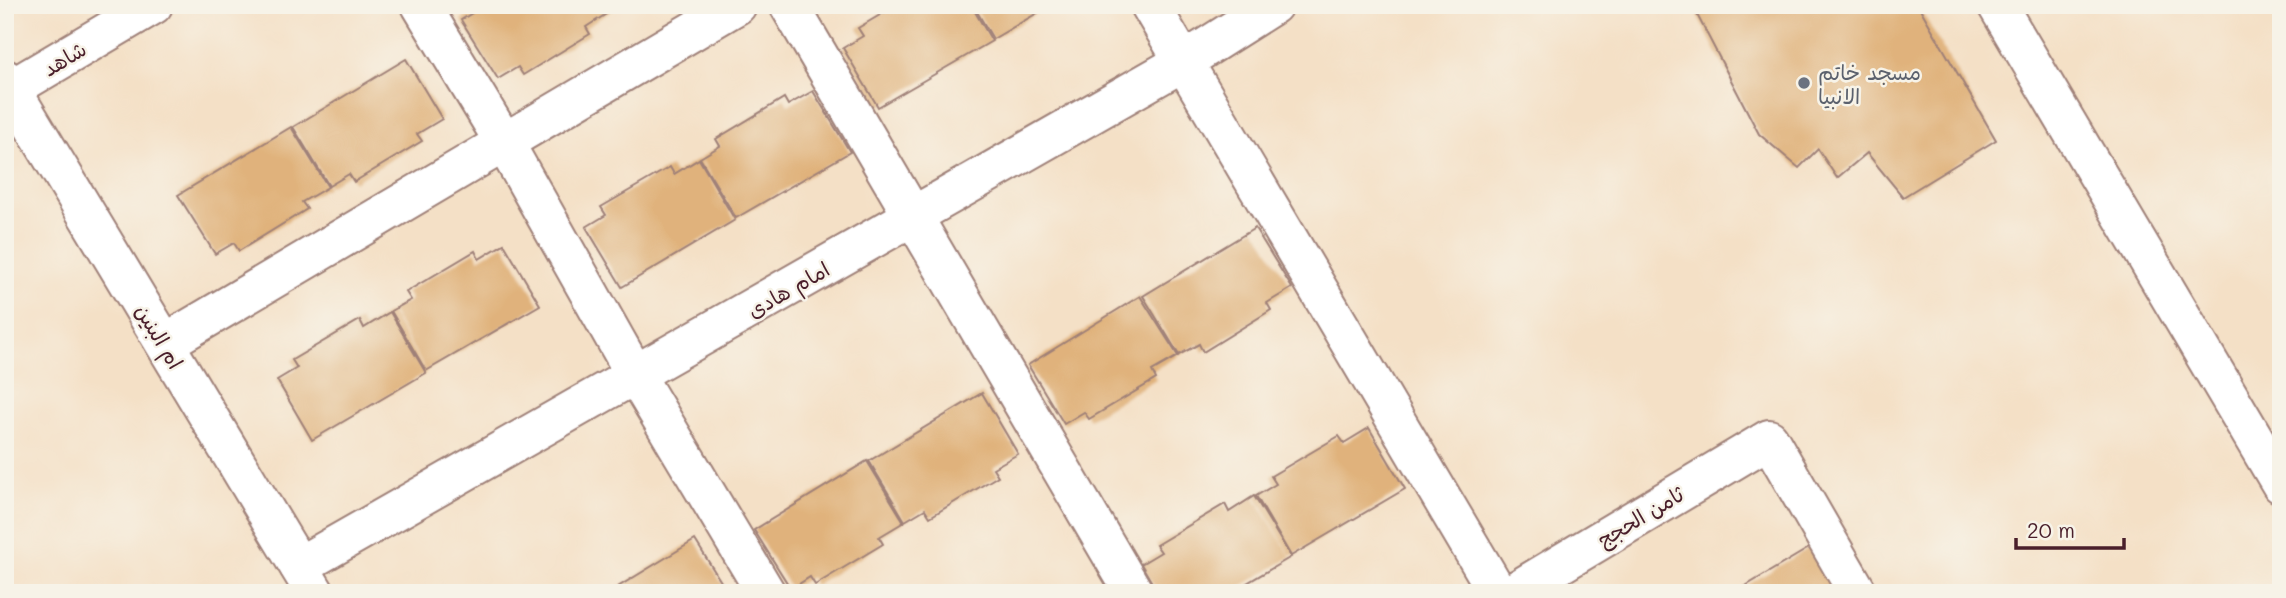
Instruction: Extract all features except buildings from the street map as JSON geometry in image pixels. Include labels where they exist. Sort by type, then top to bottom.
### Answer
[{"type":"street","name":"شاهد","points":[[8,84],[153,5]]},
{"type":"street","points":[[421,5],[504,142],[636,376],[766,593]]},
{"type":"street","points":[[164,343],[737,5]]},
{"type":"street","points":[[789,5],[1134,593]]},
{"type":"street","points":[[1150,5],[1498,593]]},
{"type":"street","name":"امام هادی","points":[[307,579],[636,376],[1183,62],[1273,5]]},
{"type":"street","points":[[1997,5],[2281,484]]},
{"type":"street","name":"ام البنین","points":[[8,84],[307,579]]},
{"type":"street","name":"ثامن الحجج","points":[[1512,593],[1769,439],[1858,593]]},
{"type":"place","name":"مسجد خاتم الانبیا","points":[[1804,83]]}]
